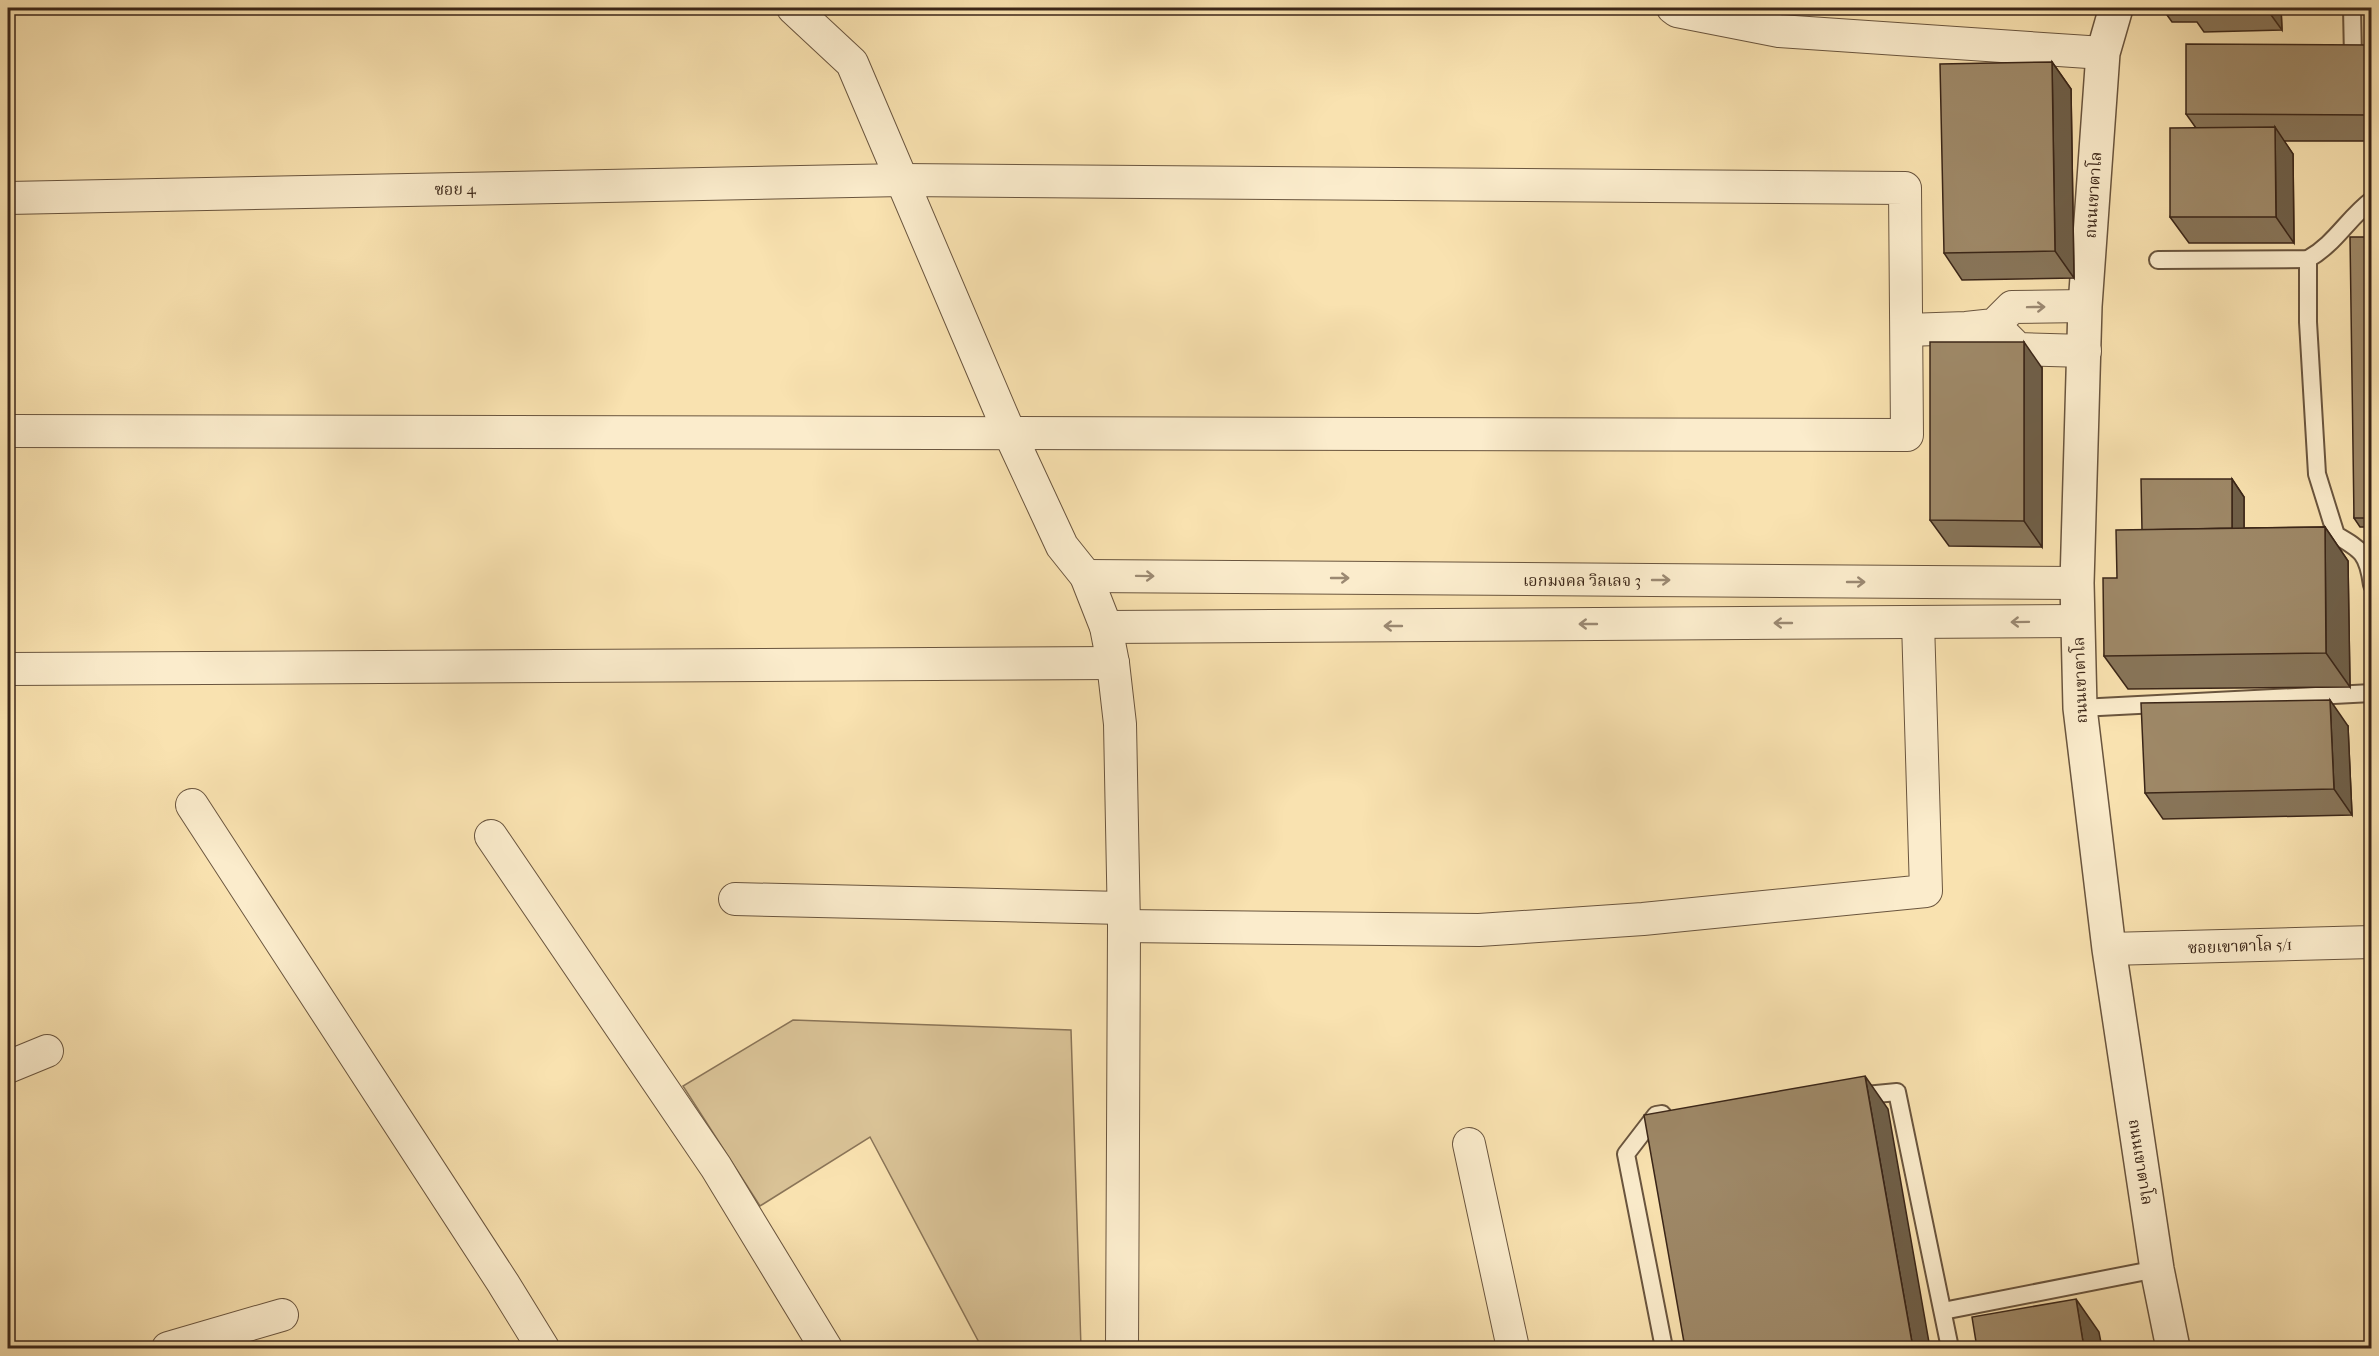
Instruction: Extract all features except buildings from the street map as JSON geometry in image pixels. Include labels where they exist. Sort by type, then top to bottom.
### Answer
[{"type":"street","points":[[793,8],[852,63],[1010,434],[1062,546],[1086,576],[1106,627],[1120,724],[1123,917],[1122,1348]]},
{"type":"street","points":[[1673,8],[1677,11],[1779,31],[2103,53]]},
{"type":"street","name":"ถนนเขาตาโล","points":[[2116,8],[2103,53],[2085,306],[2077,583],[2080,708],[2109,949],[2157,1269],[2172,1348]]},
{"type":"street","name":"ซอย 4","points":[[8,198],[903,180],[1905,188],[1907,330]]},
{"type":"street","points":[[8,430],[1907,435],[1907,330],[1994,325],[2012,307],[2085,306]]},
{"type":"street","points":[[1994,325],[2018,349],[2085,351]]},
{"type":"street","name":"เอกมงคล วิลเลจ 3","points":[[1086,576],[2077,583]]},
{"type":"street","points":[[1106,627],[2078,621]]},
{"type":"street","points":[[735,899],[1123,917],[1479,930],[1643,920],[1926,891],[1918,622]]},
{"type":"street","points":[[8,669],[1113,663]]},
{"type":"street","points":[[192,805],[543,1348]]},
{"type":"street","points":[[491,836],[716,1167],[826,1348]]},
{"type":"street","name":"ซอยเขาตาโล 5/1","points":[[2109,949],[2372,942]]},
{"type":"street","points":[[8,1067],[47,1051]]},
{"type":"street","points":[[1469,1144],[1513,1348]]},
{"type":"street","points":[[168,1348],[282,1315]]},
{"type":"lane","points":[[2352,8],[2353,58],[2372,57]]},
{"type":"lane","points":[[2158,260],[2308,259],[2338,236],[2356,213],[2372,200]]},
{"type":"lane","points":[[2308,259],[2308,322],[2318,474],[2336,535],[2359,548],[2368,564],[2372,585]]},
{"type":"lane","points":[[2080,708],[2372,693]]},
{"type":"lane","points":[[1840,1098],[1897,1092],[1950,1348]]},
{"type":"lane","points":[[1664,1348],[1626,1154],[1656,1115],[1679,1113]]},
{"type":"lane","points":[[1943,1311],[2157,1269]]},
{"type":"shaded area","points":[[793,1020],[1071,1030],[1081,1348],[982,1348],[870,1137],[760,1206],[683,1086]]}]
